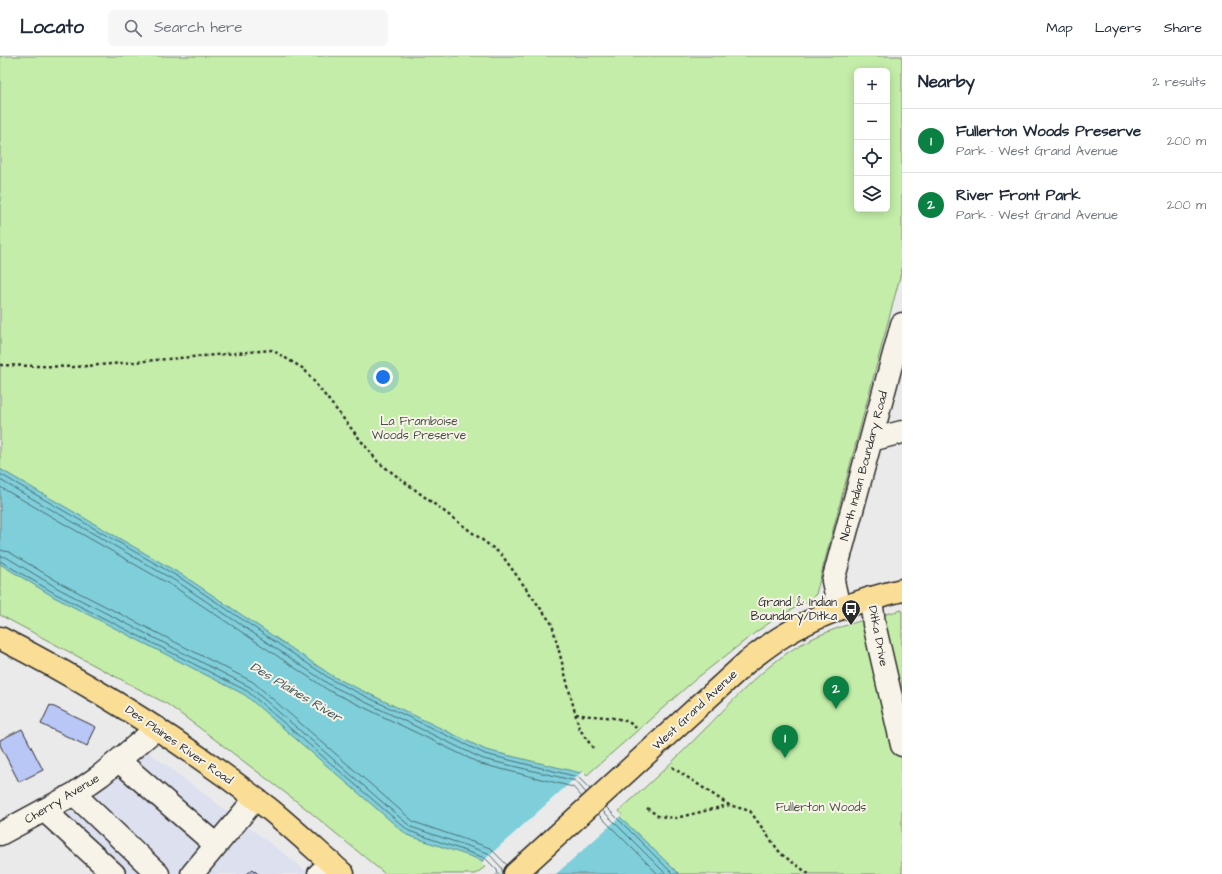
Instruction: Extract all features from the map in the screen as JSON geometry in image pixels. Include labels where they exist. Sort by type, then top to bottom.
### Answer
[{"type":"main road","name":"West Grand Avenue","points":[[515,874],[748,661],[781,637],[812,620],[839,608],[902,590]]},
{"type":"main road","name":"Des Plaines River Road","points":[[0,638],[54,666],[157,728],[255,799],[331,870]]},
{"type":"street","name":"North Indian Boundary Road","points":[[839,608],[833,581],[902,324]]},
{"type":"street","points":[[871,440],[902,432]]},
{"type":"street","name":"Ditka Drive","points":[[870,598],[901,741]]},
{"type":"street","name":"Cherry Avenue","points":[[0,834],[74,794],[119,761],[157,728]]},
{"type":"street","points":[[119,761],[216,845]]},
{"type":"street","points":[[74,794],[158,874]]},
{"type":"street","points":[[192,874],[255,799]]},
{"type":"street","points":[[44,810],[114,874]]},
{"type":"path","points":[[0,365],[76,367],[272,350],[304,369],[378,462],[501,554],[552,624],[579,728],[593,748]]},
{"type":"path","points":[[576,714],[591,717],[618,718],[632,723],[636,728]]},
{"type":"path","points":[[672,767],[729,805],[750,811],[781,854],[809,874]]},
{"type":"path","points":[[647,808],[658,816],[676,818],[729,805]]},
{"type":"shaded area","points":[[143,748],[309,874],[122,874],[51,811]]},
{"type":"green space","name":"La Framboise Woods Preserve","points":[[0,56],[902,56],[902,269],[816,594],[808,601],[778,617],[756,632],[697,678],[587,775],[583,771],[481,863],[485,867],[475,874],[385,874],[304,807],[167,704],[0,615]]},
{"type":"green space","name":"Fullerton Woods","points":[[902,610],[902,874],[556,874],[622,815],[619,811],[673,761],[752,681],[779,659],[807,641],[830,631],[866,619]]},
{"type":"water","name":"Des Plaines River","points":[[0,469],[184,576],[334,677],[486,750],[581,773],[620,817],[679,874],[495,874],[484,861],[407,835],[245,695],[54,597],[0,564]]},
{"type":"pier","points":[[582,772],[622,815],[556,874],[493,874],[481,863]]},
{"type":"building","points":[[50,705],[96,727],[87,746],[41,724]]},
{"type":"building","points":[[22,729],[43,770],[19,782],[0,745],[0,740]]},
{"type":"building","points":[[253,869],[258,874],[247,874]]},
{"type":"place","name":"Grand & Indian Boundary/Ditka","points":[[851,626]]},
{"type":"place","name":"River Front Park","points":[[836,709]]},
{"type":"place","name":"Fullerton Woods Preserve","points":[[785,758]]}]
